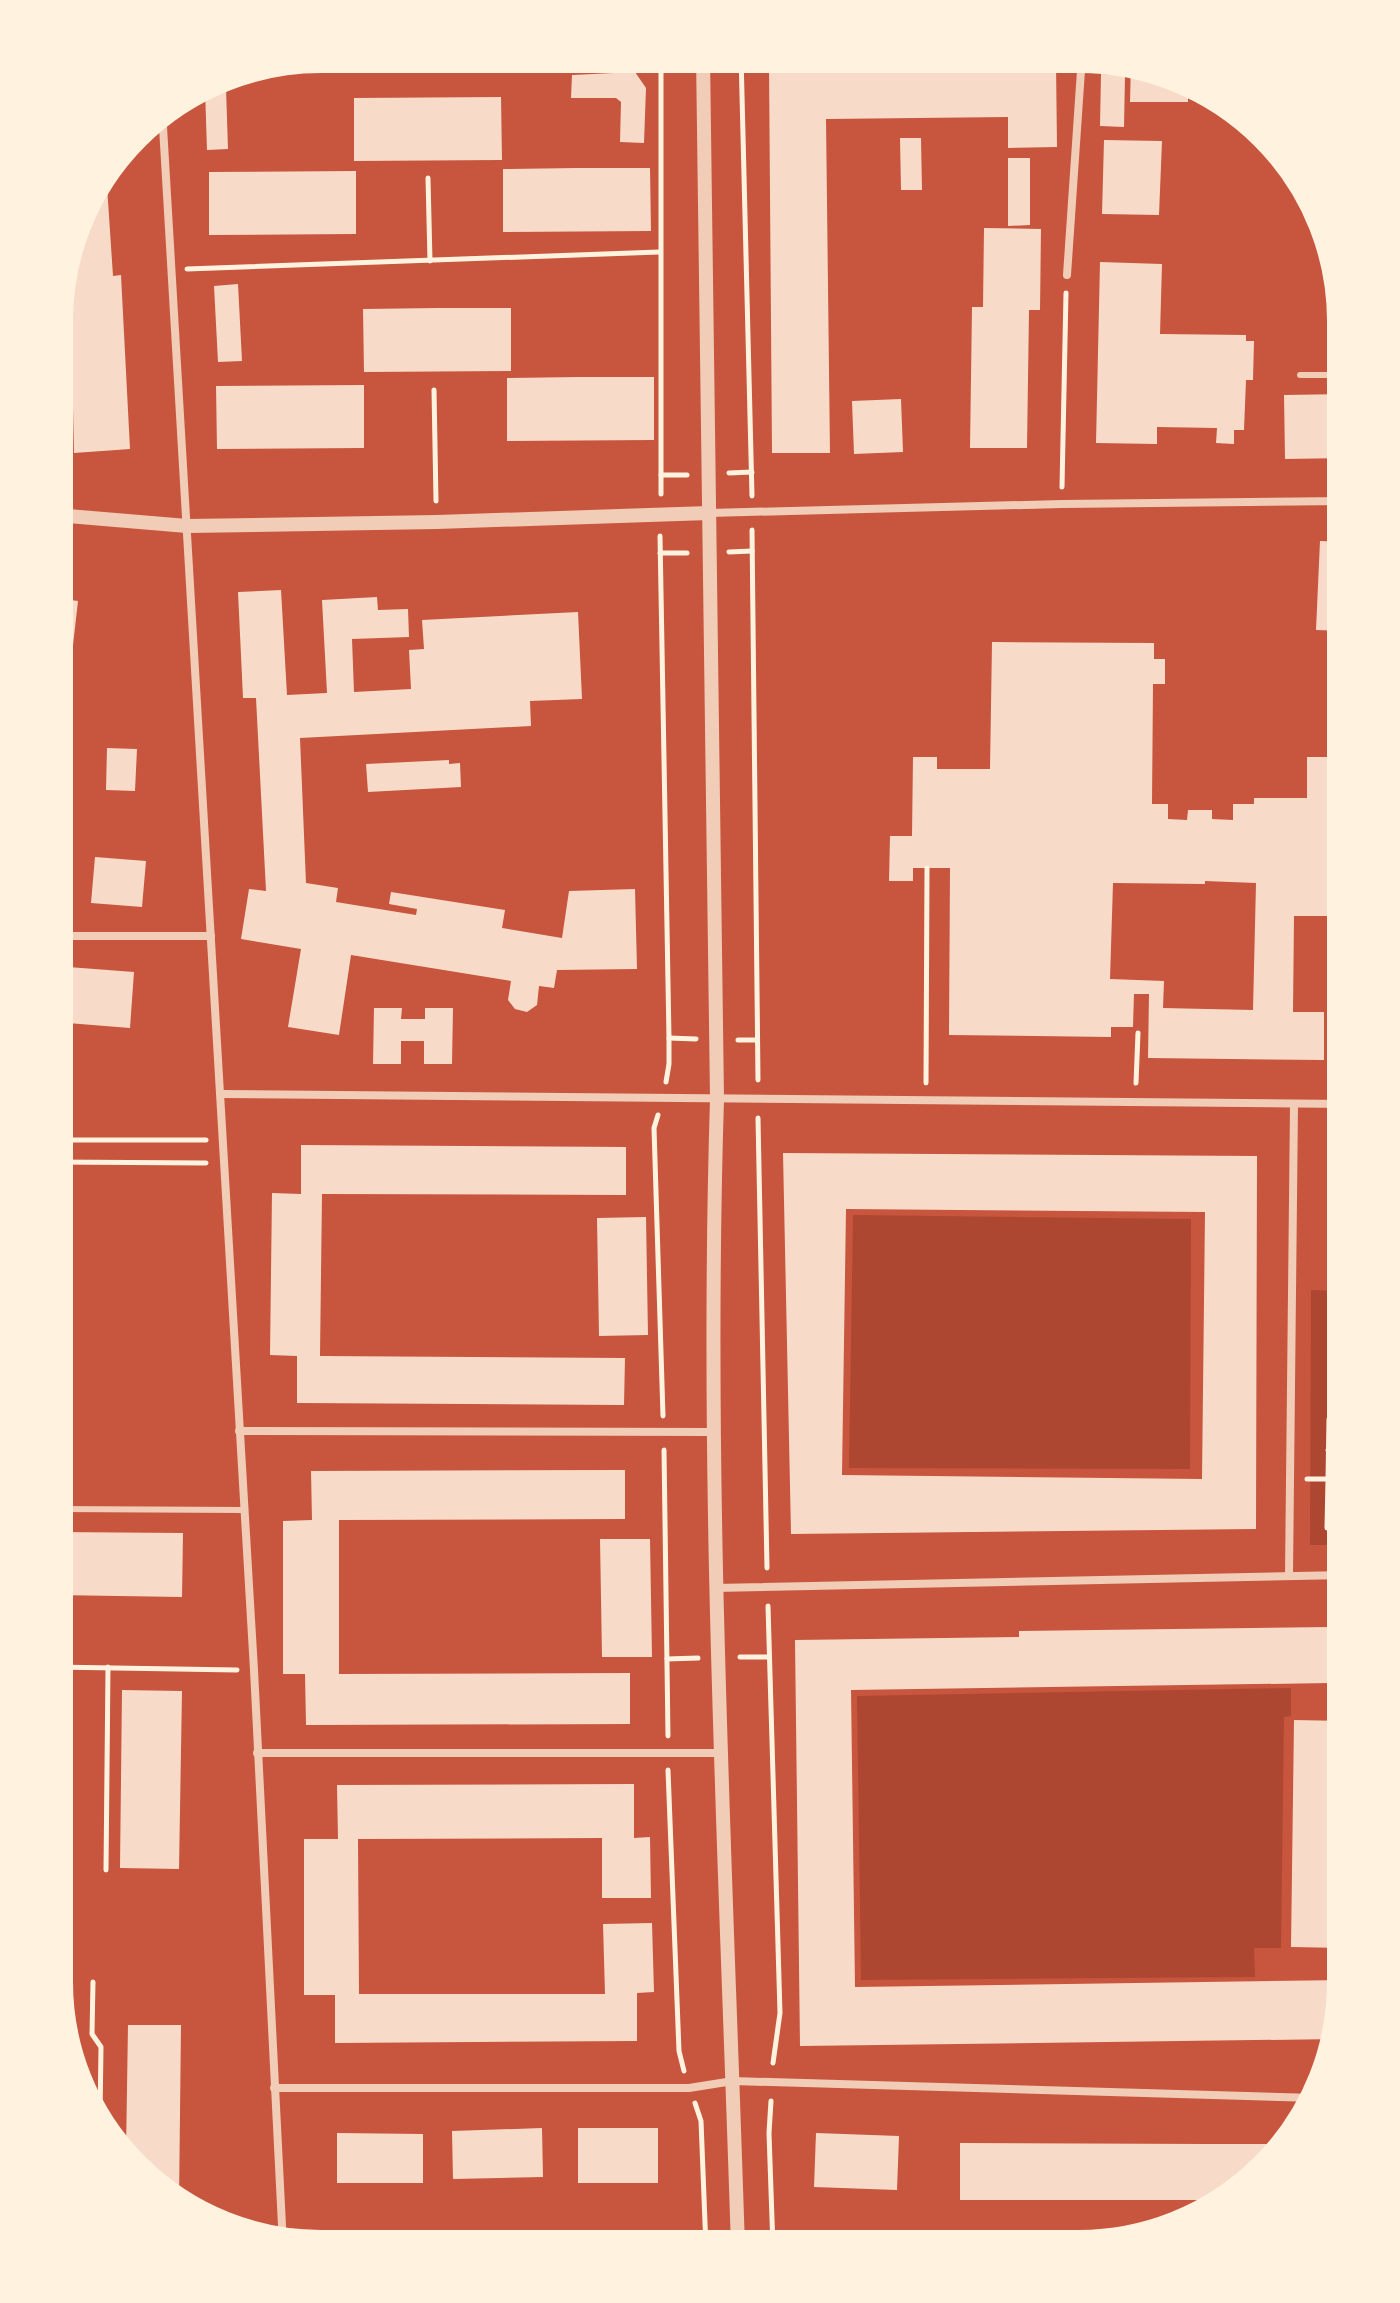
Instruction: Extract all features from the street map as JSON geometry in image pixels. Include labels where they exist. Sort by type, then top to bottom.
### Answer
[{"type":"street","points":[[703,68],[717,1099],[713,1215],[715,1588],[738,2235]]},
{"type":"street","points":[[1067,275],[1081,68]]},
{"type":"street","points":[[163,124],[254,1670],[282,2232]]},
{"type":"street","points":[[68,516],[187,526],[1062,504],[1332,501]]},
{"type":"street","points":[[68,936],[211,936]]},
{"type":"street","points":[[221,1094],[1332,1104]]},
{"type":"street","points":[[1289,1575],[1294,1105]]},
{"type":"street","points":[[239,1431],[714,1432]]},
{"type":"street","points":[[715,1588],[1331,1575]]},
{"type":"street","points":[[257,1753],[719,1753]]},
{"type":"street","points":[[274,2088],[689,2088],[733,2081],[771,2081],[1304,2098]]},
{"type":"lane","points":[[1300,375],[1332,375]]},
{"type":"lane","points":[[68,1509],[243,1510]]},
{"type":"path","points":[[661,68],[660,514],[669,1051],[663,1098],[654,1128],[664,1433],[668,1753],[679,2051],[701,2121],[705,2235]]},
{"type":"path","points":[[741,68],[752,512],[767,1586],[780,2013],[771,2081],[769,2133],[773,2235]]},
{"type":"path","points":[[428,178],[430,261]]},
{"type":"path","points":[[170,270],[659,252]]},
{"type":"path","points":[[1062,504],[1067,275]]},
{"type":"path","points":[[434,390],[437,522]]},
{"type":"path","points":[[926,1100],[927,868]]},
{"type":"path","points":[[1135,1103],[1138,1033]]},
{"type":"path","points":[[68,1140],[223,1141]]},
{"type":"path","points":[[68,1162],[224,1163]]},
{"type":"path","points":[[1331,1419],[1327,1528],[1331,1528]]},
{"type":"path","points":[[1310,1479],[1328,1479]]},
{"type":"path","points":[[68,1667],[254,1670]]},
{"type":"path","points":[[106,1870],[108,1667]]},
{"type":"path","points":[[93,1982],[92,2034],[101,2047],[100,2105]]},
{"type":"shaded area","points":[[853,1215],[1191,1219],[1190,1469],[849,1468]]},
{"type":"shaded area","points":[[1311,1290],[1331,1291],[1331,1545],[1310,1545]]},
{"type":"shaded area","points":[[1291,1688],[1291,1716],[1284,1717],[1281,1948],[1254,1948],[1255,1977],[861,1980],[857,1696]]},
{"type":"building","points":[[769,68],[1056,68],[1057,147],[1008,148],[1008,117],[826,119],[830,453],[772,453]]},
{"type":"building","points":[[635,72],[646,88],[644,143],[620,142],[621,102],[616,98],[571,98],[572,75]]},
{"type":"building","points":[[1101,74],[1125,75],[1124,127],[1100,126]]},
{"type":"building","points":[[1131,74],[1188,93],[1188,102],[1130,102]]},
{"type":"building","points":[[226,88],[228,149],[207,150],[205,96]]},
{"type":"building","points":[[501,97],[502,160],[354,161],[354,98]]},
{"type":"building","points":[[900,138],[921,138],[922,190],[901,190]]},
{"type":"building","points":[[1104,140],[1162,141],[1159,215],[1102,214]]},
{"type":"building","points":[[1008,158],[1030,158],[1030,225],[1008,226]]},
{"type":"building","points":[[650,168],[651,231],[503,232],[503,169]]},
{"type":"building","points":[[356,171],[356,234],[209,235],[209,172]]},
{"type":"building","points":[[107,186],[113,276],[121,275],[130,449],[74,453],[72,365],[68,365],[70,288],[81,240]]},
{"type":"building","points":[[984,228],[1041,229],[1040,310],[1029,310],[1027,448],[970,448],[972,307],[983,307]]},
{"type":"building","points":[[1100,262],[1162,264],[1160,334],[1246,335],[1246,341],[1254,341],[1253,380],[1246,380],[1244,430],[1234,430],[1234,444],[1216,443],[1217,428],[1157,427],[1157,444],[1096,443]]},
{"type":"building","points":[[238,284],[242,361],[218,362],[214,286]]},
{"type":"building","points":[[511,308],[511,371],[364,372],[363,309]]},
{"type":"building","points":[[654,377],[654,440],[507,441],[507,378]]},
{"type":"building","points":[[364,385],[364,448],[217,449],[216,386]]},
{"type":"building","points":[[1332,394],[1332,458],[1285,459],[1284,395]]},
{"type":"building","points":[[901,399],[903,452],[854,454],[852,401]]},
{"type":"building","points":[[1320,541],[1332,541],[1332,631],[1316,630]]},
{"type":"building","points":[[281,590],[287,695],[327,693],[322,600],[377,597],[378,610],[408,609],[409,637],[352,639],[354,692],[411,689],[409,650],[424,649],[422,620],[578,612],[582,699],[530,701],[531,726],[300,738],[306,883],[338,888],[336,902],[416,915],[417,909],[389,904],[391,892],[505,910],[502,928],[562,938],[569,891],[635,889],[637,969],[557,970],[554,988],[539,986],[537,1005],[527,1012],[515,1009],[508,1000],[511,981],[351,955],[339,1035],[288,1027],[301,949],[241,939],[249,889],[266,891],[256,698],[243,698],[238,592]]},
{"type":"building","points":[[68,600],[78,601],[72,654],[68,654]]},
{"type":"building","points":[[992,642],[1154,643],[1154,659],[1165,659],[1165,684],[1153,684],[1152,804],[1168,804],[1168,819],[1187,820],[1188,810],[1212,810],[1212,819],[1233,820],[1233,804],[1254,804],[1254,798],[1307,798],[1307,757],[1332,757],[1332,916],[1294,916],[1293,1012],[1324,1012],[1324,1060],[1148,1058],[1149,994],[1134,994],[1133,1027],[1111,1027],[1111,1037],[949,1035],[950,868],[913,868],[913,881],[889,881],[890,836],[912,836],[913,757],[937,757],[937,769],[990,769]],"holes":[[[1113,883],[1256,883],[1253,1010],[1163,1008],[1164,981],[1110,979]]]},
{"type":"building","points":[[107,748],[137,749],[135,791],[106,790]]},
{"type":"building","points":[[449,760],[449,764],[460,763],[461,787],[368,792],[366,764]]},
{"type":"building","points":[[95,857],[146,861],[142,907],[91,903]]},
{"type":"building","points":[[68,967],[134,972],[130,1028],[68,1023]]},
{"type":"building","points":[[374,1008],[402,1008],[401,1019],[425,1019],[425,1008],[453,1008],[452,1064],[424,1064],[424,1041],[401,1041],[401,1064],[373,1064]]},
{"type":"building","points":[[301,1145],[626,1147],[626,1195],[322,1194],[320,1356],[625,1358],[624,1405],[297,1403],[297,1356],[270,1355],[272,1193],[301,1194]]},
{"type":"building","points":[[783,1153],[1257,1156],[1256,1529],[791,1534]],"holes":[[[846,1209],[1205,1212],[1202,1479],[842,1475]]]},
{"type":"building","points":[[646,1217],[648,1335],[599,1336],[597,1218]]},
{"type":"building","points":[[625,1470],[625,1519],[339,1520],[339,1674],[630,1673],[630,1724],[306,1725],[305,1674],[283,1674],[283,1521],[312,1520],[311,1471]]},
{"type":"building","points":[[68,1532],[183,1533],[182,1597],[68,1595]]},
{"type":"building","points":[[600,1539],[650,1539],[652,1657],[602,1657]]},
{"type":"building","points":[[1330,1627],[1331,1683],[851,1690],[855,1987],[1331,1980],[1325,2039],[800,2046],[795,1640],[1019,1637],[1019,1631]]},
{"type":"building","points":[[122,1690],[182,1691],[179,1869],[120,1868]]},
{"type":"building","points":[[1294,1720],[1331,1721],[1331,1948],[1291,1947]]},
{"type":"building","points":[[634,1784],[634,1838],[650,1837],[651,1898],[602,1898],[602,1838],[358,1839],[359,1994],[605,1994],[603,1924],[652,1923],[654,1992],[637,1993],[637,2041],[335,2043],[335,1995],[304,1995],[304,1839],[338,1839],[337,1785]]},
{"type":"building","points":[[128,2025],[181,2025],[179,2191],[142,2161],[126,2143]]},
{"type":"building","points":[[542,2128],[543,2177],[453,2179],[452,2131]]},
{"type":"building","points":[[578,2128],[658,2128],[658,2183],[578,2183]]},
{"type":"building","points":[[337,2133],[423,2134],[423,2183],[337,2183]]},
{"type":"building","points":[[816,2133],[899,2136],[897,2190],[814,2187]]},
{"type":"building","points":[[960,2143],[1273,2144],[1233,2183],[1208,2200],[960,2200]]}]
